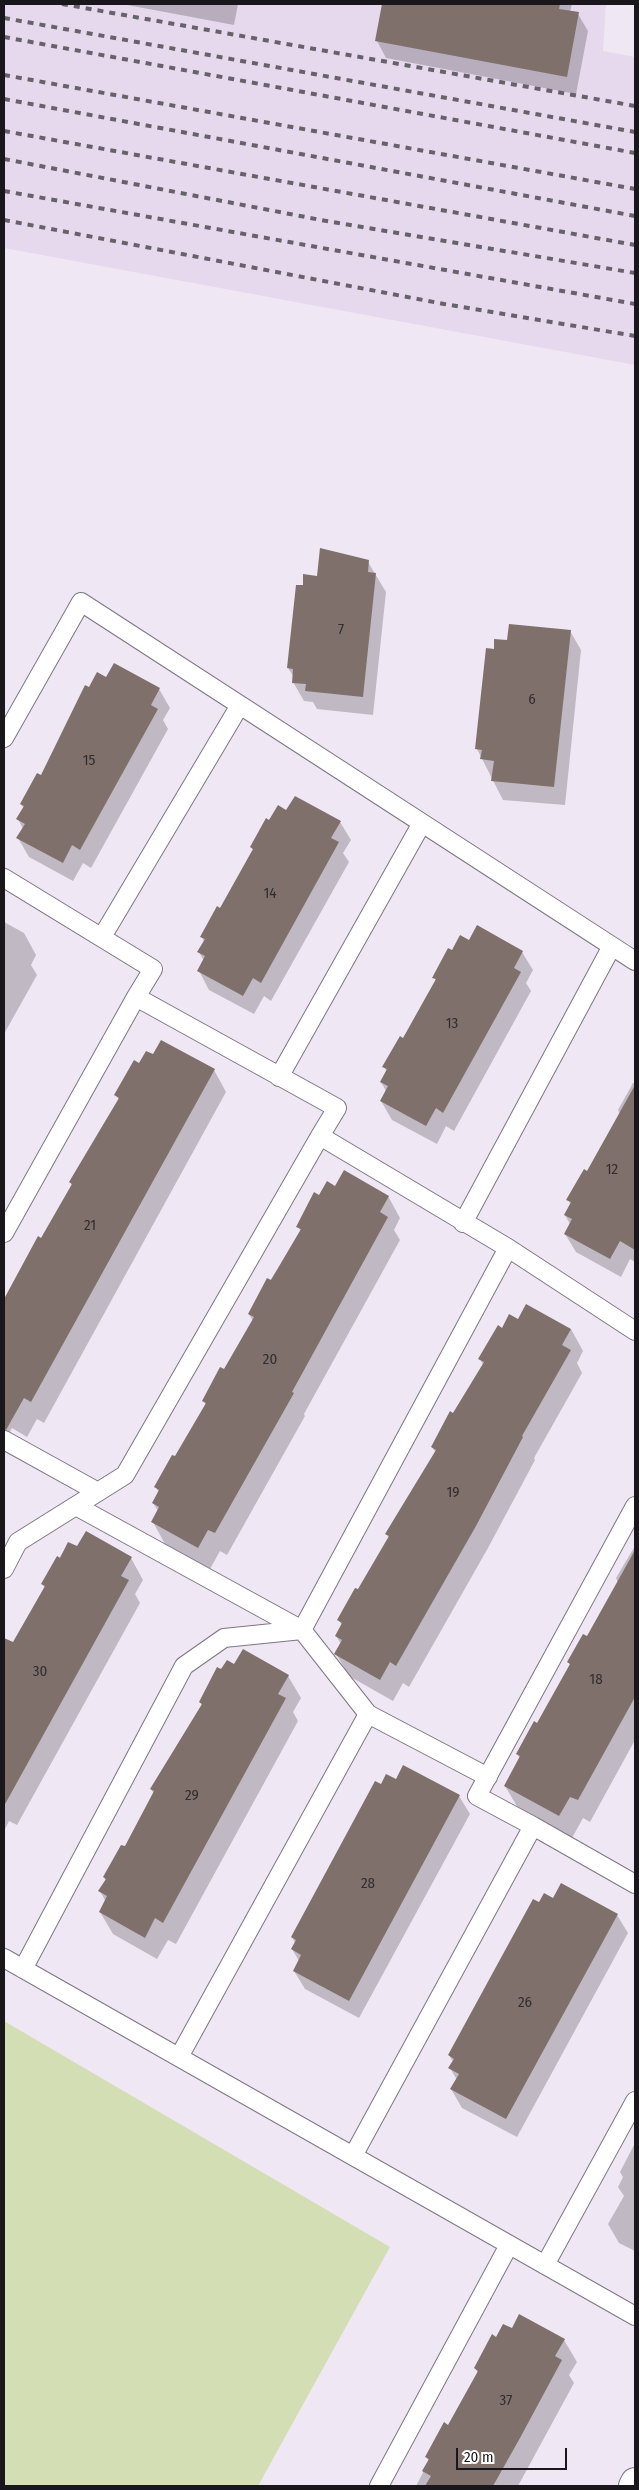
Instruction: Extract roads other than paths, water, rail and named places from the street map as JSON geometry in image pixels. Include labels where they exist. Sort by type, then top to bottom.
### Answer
[{"type":"main road","points":[[633,2486],[635,2482]]},
{"type":"lane","points":[[4,738],[81,602],[635,961]]},
{"type":"lane","points":[[102,937],[240,705]]},
{"type":"lane","points":[[279,1077],[422,824]]},
{"type":"lane","points":[[4,878],[153,968],[4,1233]]},
{"type":"lane","points":[[463,1223],[612,946]]},
{"type":"lane","points":[[4,1569],[18,1542],[125,1474],[337,1108],[136,997]]},
{"type":"lane","points":[[320,1136],[463,1223],[508,1248],[635,1331]]},
{"type":"lane","points":[[302,1630],[508,1248]]},
{"type":"lane","points":[[4,1440],[98,1492]]},
{"type":"lane","points":[[76,1506],[302,1630],[368,1714],[488,1777]]},
{"type":"lane","points":[[635,1506],[477,1796],[635,1884]]},
{"type":"lane","points":[[23,1969],[184,1666],[224,1638],[302,1630]]},
{"type":"lane","points":[[179,2058],[368,1714]]},
{"type":"lane","points":[[353,2156],[532,1826]]},
{"type":"lane","points":[[4,1958],[635,2316]]},
{"type":"lane","points":[[545,2265],[635,2101]]},
{"type":"lane","points":[[379,2486],[509,2245]]},
{"type":"railway","points":[[62,4],[635,106]]},
{"type":"railway","points":[[4,18],[635,132]]},
{"type":"railway","points":[[4,37],[635,153]]},
{"type":"railway","points":[[4,75],[635,189]]},
{"type":"railway","points":[[4,99],[635,216]]},
{"type":"railway","points":[[4,131],[635,245]]},
{"type":"railway","points":[[4,159],[321,220],[635,273]]},
{"type":"railway","points":[[4,191],[635,304]]},
{"type":"railway","points":[[4,220],[444,304],[635,336]]}]
